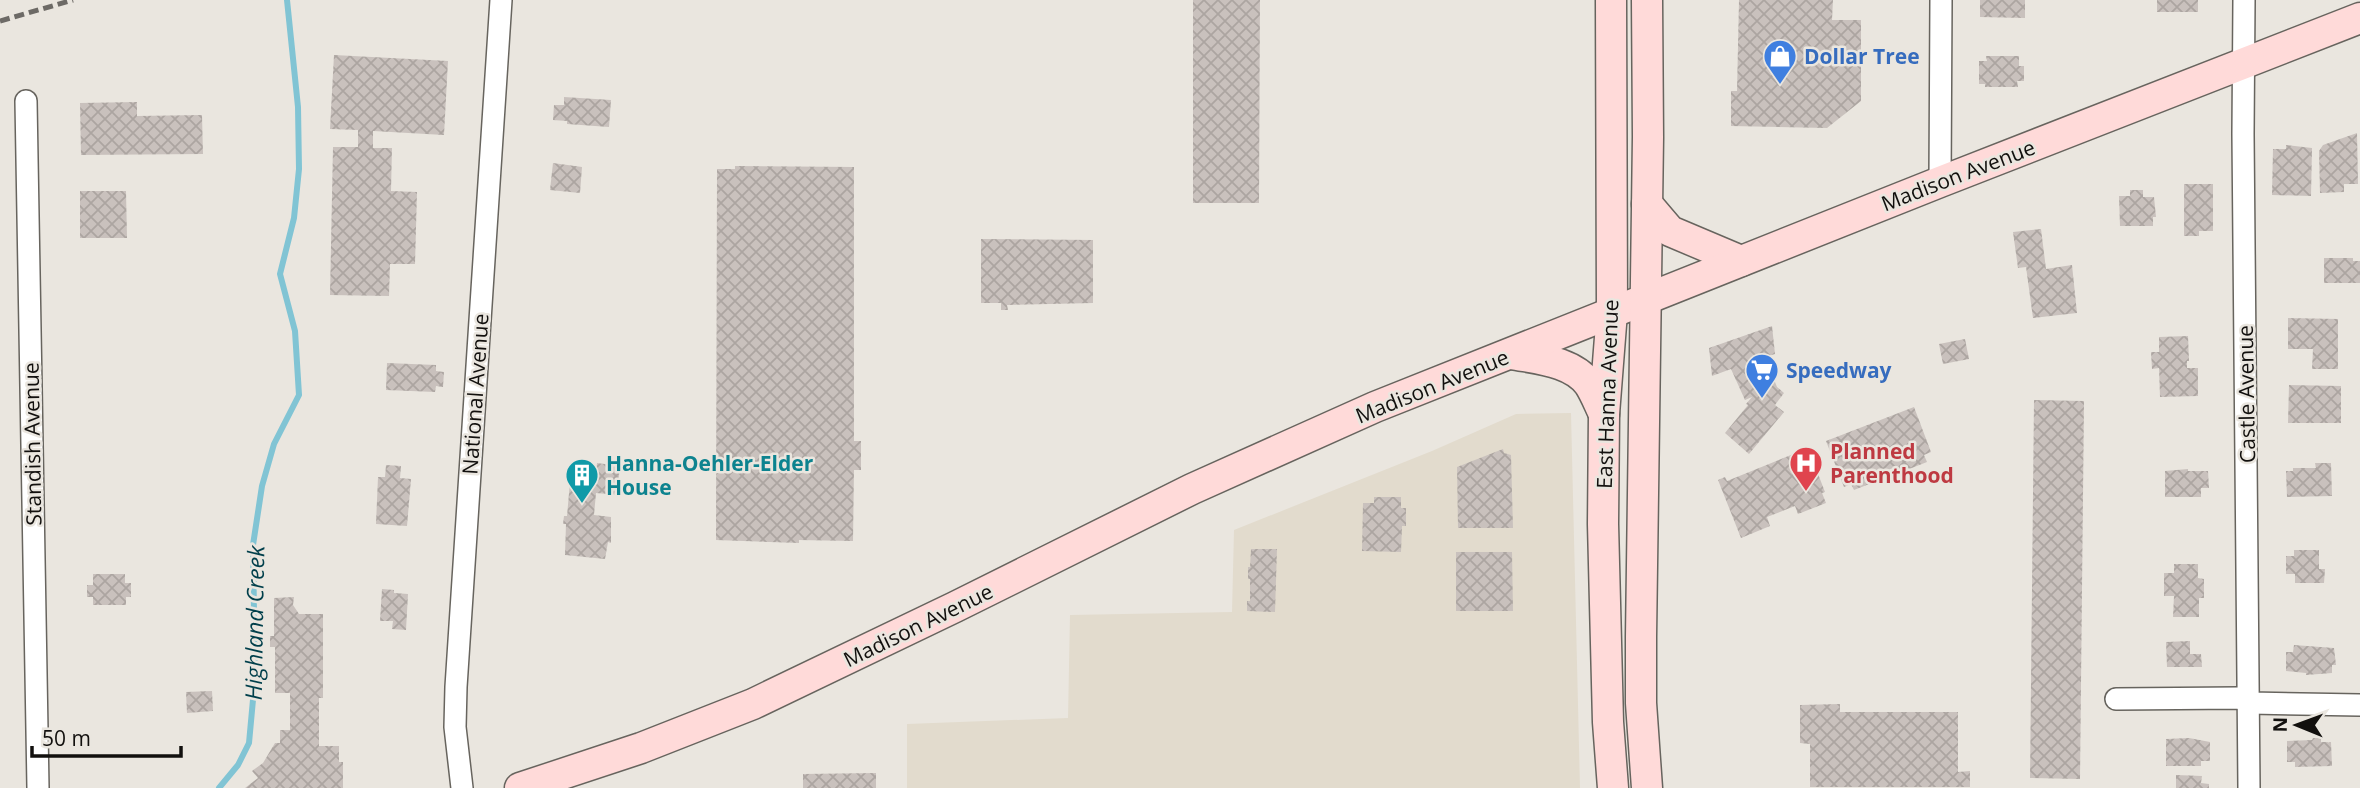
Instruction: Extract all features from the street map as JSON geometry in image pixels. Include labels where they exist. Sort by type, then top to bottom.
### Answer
[{"type":"main road","name":"East Hanna Avenue","points":[[1611,0],[1612,312],[1604,414],[1603,524],[1608,722],[1613,788]]},
{"type":"main road","name":"East Hanna Avenue","points":[[1647,0],[1641,637],[1641,702],[1647,788]]},
{"type":"main road","name":"Madison Avenue","points":[[520,788],[641,748],[752,704],[1192,489],[1375,407],[2360,18]]},
{"type":"main road","points":[[1647,204],[1670,231],[1741,261]]},
{"type":"main road","points":[[1512,354],[1564,365],[1573,370],[1587,382],[1604,414]]},
{"type":"street","name":"National Avenue","points":[[462,788],[455,727],[456,687],[501,0]]},
{"type":"street","points":[[1940,182],[1941,0]]},
{"type":"street","name":"Castle Avenue","points":[[2244,0],[2249,788]]},
{"type":"street","name":"Standish Avenue","points":[[26,101],[38,788]]},
{"type":"street","points":[[2116,699],[2239,698],[2249,703],[2360,705]]},
{"type":"shaded area","points":[[1571,413],[1580,788],[907,788],[907,724],[1068,718],[1070,615],[1232,612],[1234,530],[1432,451],[1516,414]]},
{"type":"building","points":[[1193,0],[1260,0],[1259,203],[1193,203]]},
{"type":"building","points":[[1739,0],[1833,0],[1832,20],[1861,20],[1861,101],[1827,128],[1731,126],[1731,91],[1737,91]]},
{"type":"building","points":[[1980,0],[2025,0],[2025,18],[1980,17]]},
{"type":"building","points":[[2157,0],[2198,0],[2198,12],[2157,12]]},
{"type":"building","points":[[334,55],[448,61],[444,135],[373,131],[373,148],[392,148],[391,191],[417,192],[415,264],[390,264],[389,296],[330,295],[333,147],[358,147],[358,130],[330,129]]},
{"type":"building","points":[[1986,56],[2019,56],[2019,66],[2024,66],[2024,81],[2017,81],[2018,87],[1985,87],[1985,84],[1979,84],[1979,61],[1987,61]]},
{"type":"building","points":[[564,97],[611,100],[609,127],[567,124],[567,121],[553,120],[554,105],[564,105]]},
{"type":"building","points":[[137,102],[137,116],[202,115],[203,154],[81,155],[80,103]]},
{"type":"building","points":[[2357,133],[2358,184],[2344,184],[2344,192],[2320,193],[2319,151],[2323,145]]},
{"type":"building","points":[[2286,145],[2312,148],[2311,196],[2272,195],[2273,149],[2286,149]]},
{"type":"building","points":[[553,163],[582,167],[580,193],[550,190]]},
{"type":"building","points":[[735,166],[854,167],[854,441],[861,441],[861,470],[854,470],[853,541],[799,540],[799,543],[716,540],[717,169],[735,169]]},
{"type":"building","points":[[2184,184],[2213,184],[2213,231],[2199,231],[2199,236],[2184,236]]},
{"type":"building","points":[[2130,190],[2143,190],[2143,197],[2154,197],[2156,217],[2153,217],[2153,226],[2120,226],[2119,196],[2130,196]]},
{"type":"building","points":[[80,191],[126,191],[127,238],[80,238]]},
{"type":"building","points":[[2041,229],[2046,269],[2072,265],[2077,313],[2033,318],[2026,267],[2018,268],[2013,232]]},
{"type":"building","points":[[981,239],[1093,240],[1093,303],[1007,305],[1008,310],[1001,310],[1001,303],[981,303]]},
{"type":"building","points":[[2324,258],[2353,258],[2353,261],[2360,261],[2360,283],[2324,283]]},
{"type":"building","points":[[2288,318],[2338,319],[2338,369],[2312,369],[2313,349],[2288,349]]},
{"type":"building","points":[[1772,326],[1775,354],[1765,357],[1777,387],[1784,393],[1775,405],[1784,412],[1749,454],[1725,433],[1752,397],[1745,400],[1731,369],[1712,376],[1709,348]]},
{"type":"building","points":[[2188,336],[2187,368],[2198,368],[2198,396],[2160,397],[2159,368],[2152,369],[2151,352],[2159,352],[2159,337]]},
{"type":"building","points":[[1965,339],[1969,359],[1943,364],[1939,344]]},
{"type":"building","points":[[387,363],[436,365],[436,371],[444,372],[443,387],[436,386],[435,392],[386,390]]},
{"type":"building","points":[[2289,385],[2341,386],[2341,423],[2288,423]]},
{"type":"building","points":[[2034,400],[2084,401],[2080,779],[2030,778]]},
{"type":"building","points":[[1914,407],[1931,452],[1924,455],[1927,462],[1899,473],[1896,467],[1879,473],[1882,479],[1854,490],[1851,484],[1844,487],[1826,441]]},
{"type":"building","points":[[1808,448],[1825,492],[1822,493],[1826,503],[1798,514],[1795,506],[1767,517],[1770,526],[1741,538],[1718,480],[1725,477],[1727,481]]},
{"type":"building","points":[[1503,449],[1504,453],[1511,455],[1513,528],[1458,528],[1457,467]]},
{"type":"building","name":"Hanna-Oehler-Elder House","points":[[597,463],[620,466],[617,495],[596,493],[594,515],[611,517],[611,543],[608,542],[605,559],[565,555],[566,524],[563,524],[564,516],[567,516],[570,482],[595,485]]},
{"type":"building","points":[[2315,463],[2331,463],[2332,496],[2287,497],[2286,471],[2293,471],[2293,468],[2316,468]]},
{"type":"building","points":[[386,465],[401,466],[400,478],[411,479],[407,526],[376,524],[378,477],[385,477]]},
{"type":"building","points":[[2165,471],[2208,471],[2209,488],[2201,488],[2201,497],[2165,497]]},
{"type":"building","points":[[1374,497],[1401,497],[1401,508],[1406,508],[1406,526],[1402,526],[1401,552],[1362,551],[1363,503],[1374,503]]},
{"type":"building","points":[[1251,549],[1277,549],[1275,612],[1247,611],[1247,601],[1250,601],[1248,567]]},
{"type":"building","points":[[2294,550],[2319,550],[2319,569],[2325,569],[2324,583],[2295,583],[2295,574],[2286,574],[2286,556],[2294,556]]},
{"type":"building","points":[[1456,552],[1512,552],[1513,611],[1456,611]]},
{"type":"building","points":[[2174,564],[2198,564],[2198,578],[2204,579],[2204,598],[2199,598],[2199,617],[2173,617],[2174,596],[2164,596],[2164,573],[2174,573]]},
{"type":"building","points":[[93,574],[125,574],[125,583],[131,583],[131,597],[126,597],[126,605],[93,605],[93,597],[87,597],[87,585],[93,585]]},
{"type":"building","points":[[382,589],[408,594],[406,630],[392,629],[393,621],[380,621]]},
{"type":"building","points":[[294,597],[293,605],[299,614],[323,614],[323,698],[319,698],[319,746],[339,746],[339,762],[343,762],[343,788],[245,788],[258,778],[252,771],[263,763],[275,743],[280,743],[280,730],[290,730],[290,693],[275,693],[275,647],[270,647],[270,636],[274,636],[274,598]]},
{"type":"building","points":[[2190,641],[2190,654],[2201,654],[2202,667],[2167,667],[2166,642]]},
{"type":"building","points":[[2294,645],[2334,648],[2336,665],[2332,665],[2332,673],[2306,675],[2286,671],[2286,652],[2293,652]]},
{"type":"building","points":[[212,691],[213,711],[187,713],[186,692]]},
{"type":"building","points":[[1840,704],[1840,712],[1958,712],[1958,772],[1970,771],[1970,787],[1810,787],[1810,744],[1800,743],[1800,705]]},
{"type":"building","points":[[2189,738],[2210,742],[2210,761],[2201,761],[2201,766],[2166,766],[2166,739]]},
{"type":"building","points":[[2321,738],[2321,742],[2331,742],[2332,766],[2295,767],[2295,762],[2287,762],[2287,741]]},
{"type":"building","points":[[876,773],[876,788],[803,788],[803,774]]},
{"type":"building","points":[[2176,775],[2202,776],[2201,783],[2209,784],[2209,788],[2176,788]]},
{"type":"waterway","name":"Highland Creek","points":[[219,788],[238,765],[249,743],[255,678],[253,545],[262,486],[274,444],[299,395],[295,331],[280,274],[294,218],[299,169],[298,107],[287,0]]},
{"type":"railway","points":[[0,21],[73,0]]},
{"type":"place","name":"Dollar Tree","points":[[1780,86]]},
{"type":"place","name":"Speedway","points":[[1762,400]]},
{"type":"place","name":"Planned Parenthood","points":[[1806,493]]},
{"type":"place","name":"Hanna-Oehler-Elder House","points":[[582,505]]}]
